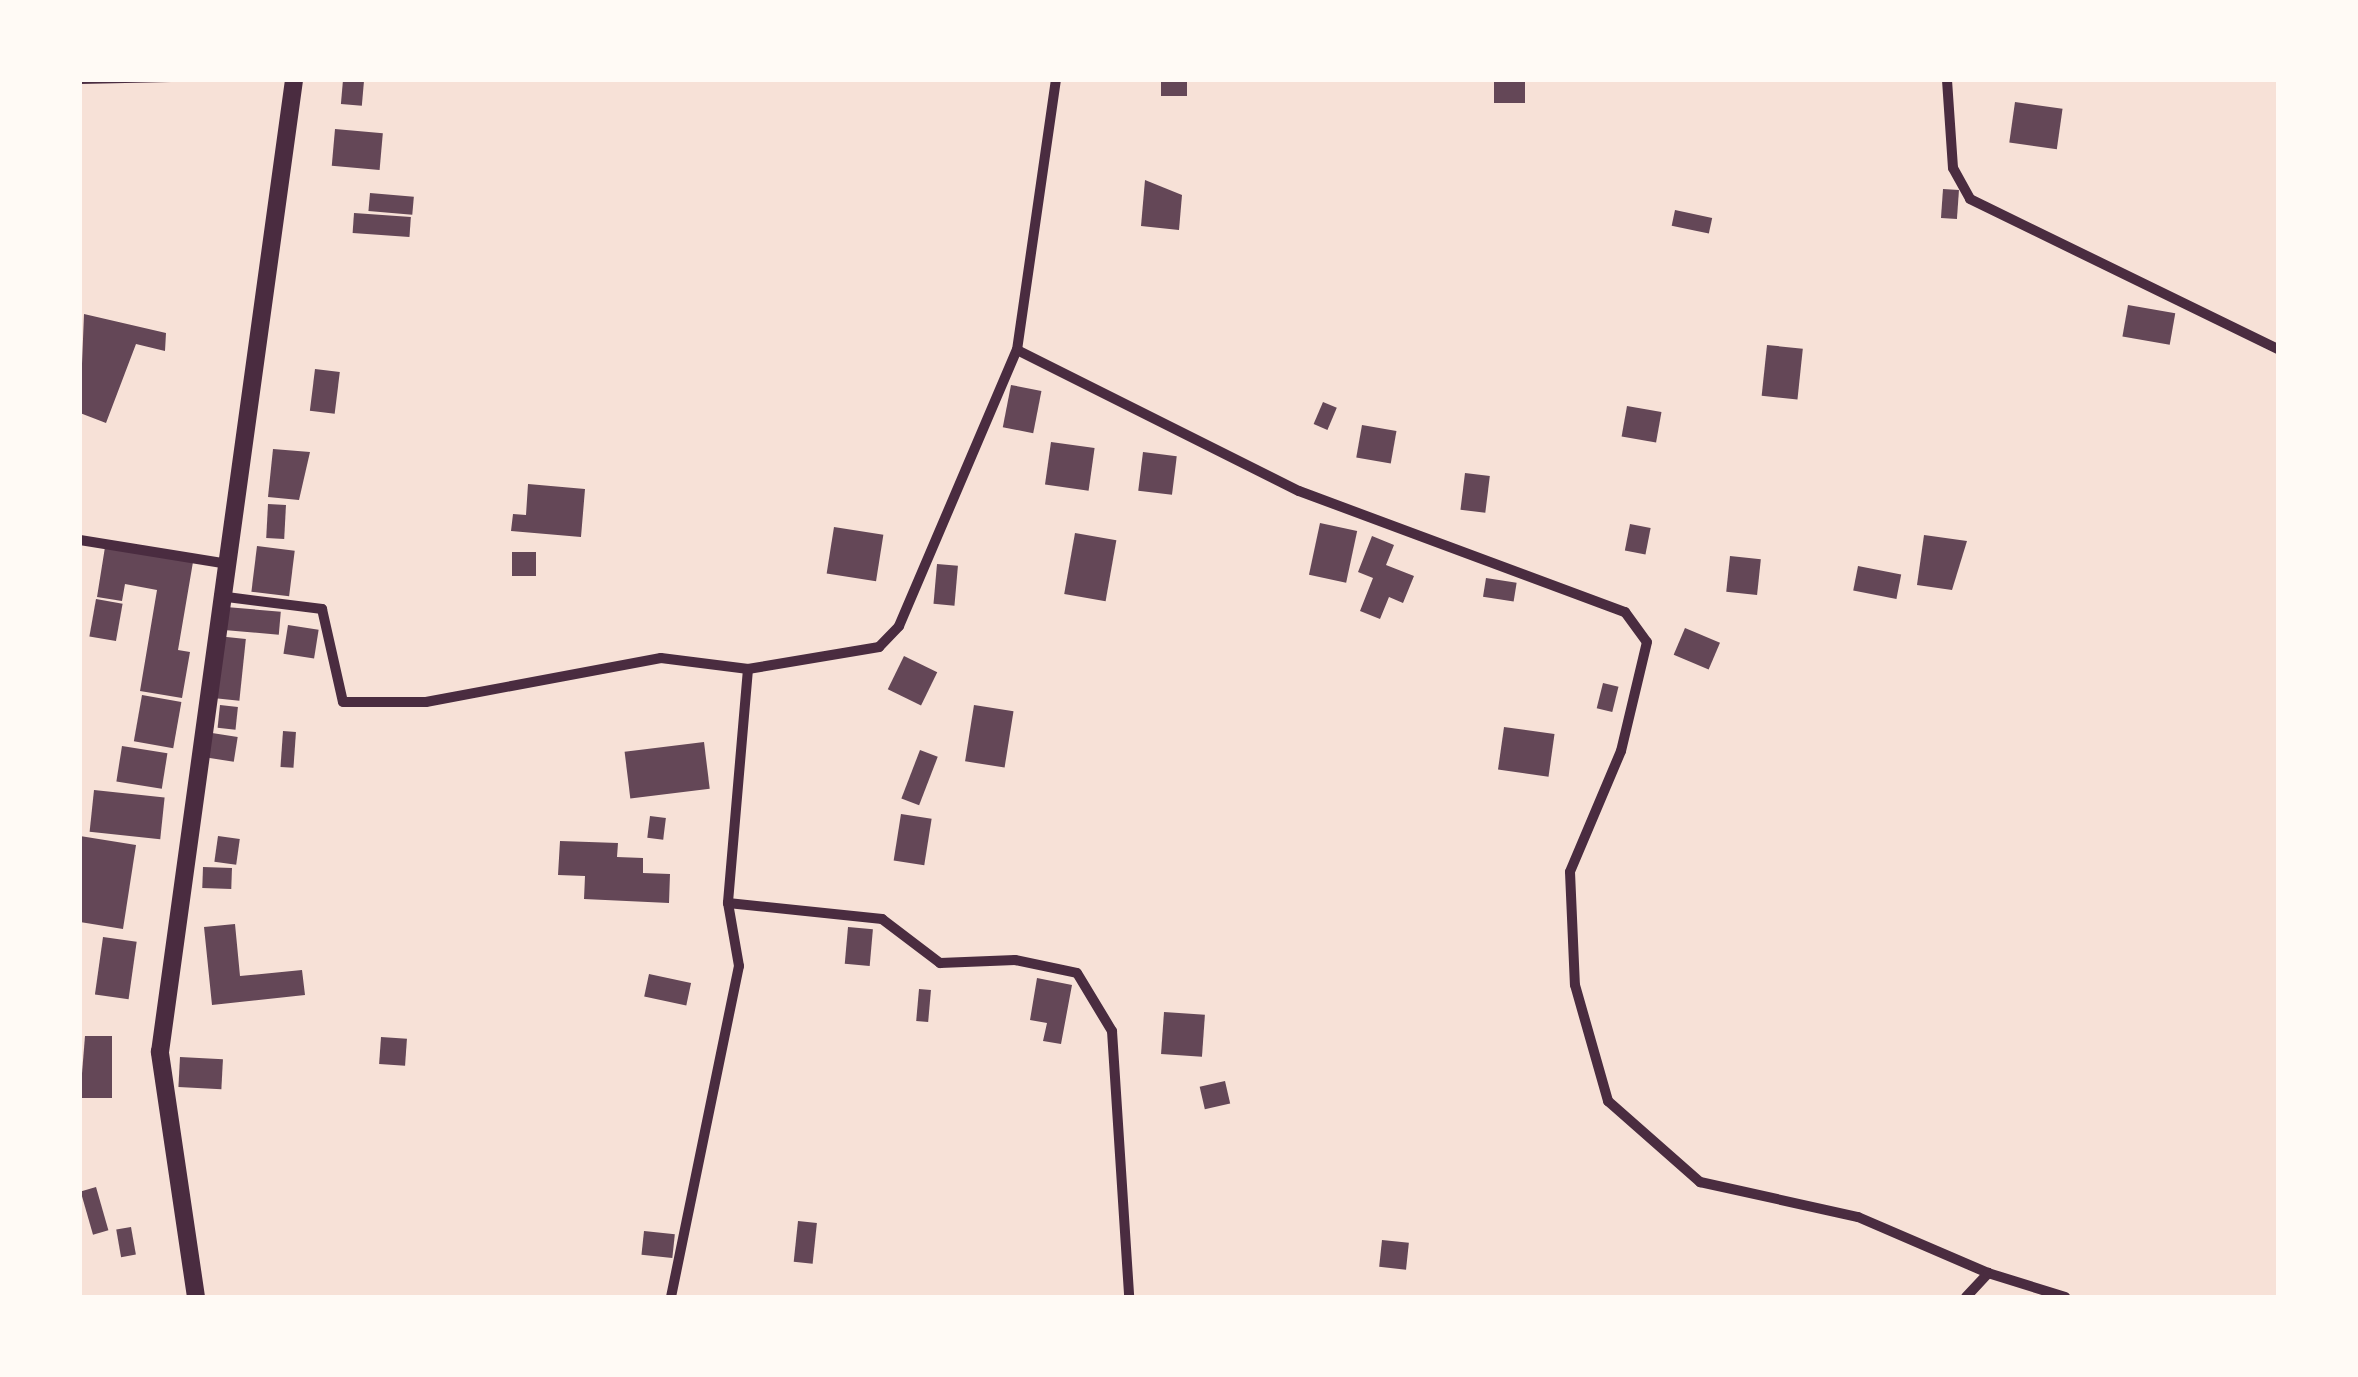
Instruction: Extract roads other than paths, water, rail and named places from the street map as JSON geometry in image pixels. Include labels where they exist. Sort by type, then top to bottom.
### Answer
[{"type":"main road","points":[[196,1297],[160,1052],[222,562],[294,80]]},
{"type":"street","points":[[218,596],[322,609],[343,702],[426,702],[661,658],[748,669],[879,646],[899,626],[1016,350],[1056,80]]},
{"type":"street","points":[[1947,80],[1953,168],[1970,199],[2278,349]]},
{"type":"street","points":[[1016,350],[1299,492],[1624,612],[1647,642],[1621,751],[1570,872],[1575,985],[1608,1100],[1700,1182],[1858,1217],[1988,1273],[2064,1297]]},
{"type":"street","points":[[80,540],[222,562]]},
{"type":"street","points":[[671,1297],[739,966],[728,903],[748,669]]},
{"type":"street","points":[[728,903],[882,920],[940,963],[1015,960],[1078,973],[1112,1031],[1129,1297]]},
{"type":"street","points":[[1966,1297],[1988,1273]]}]
